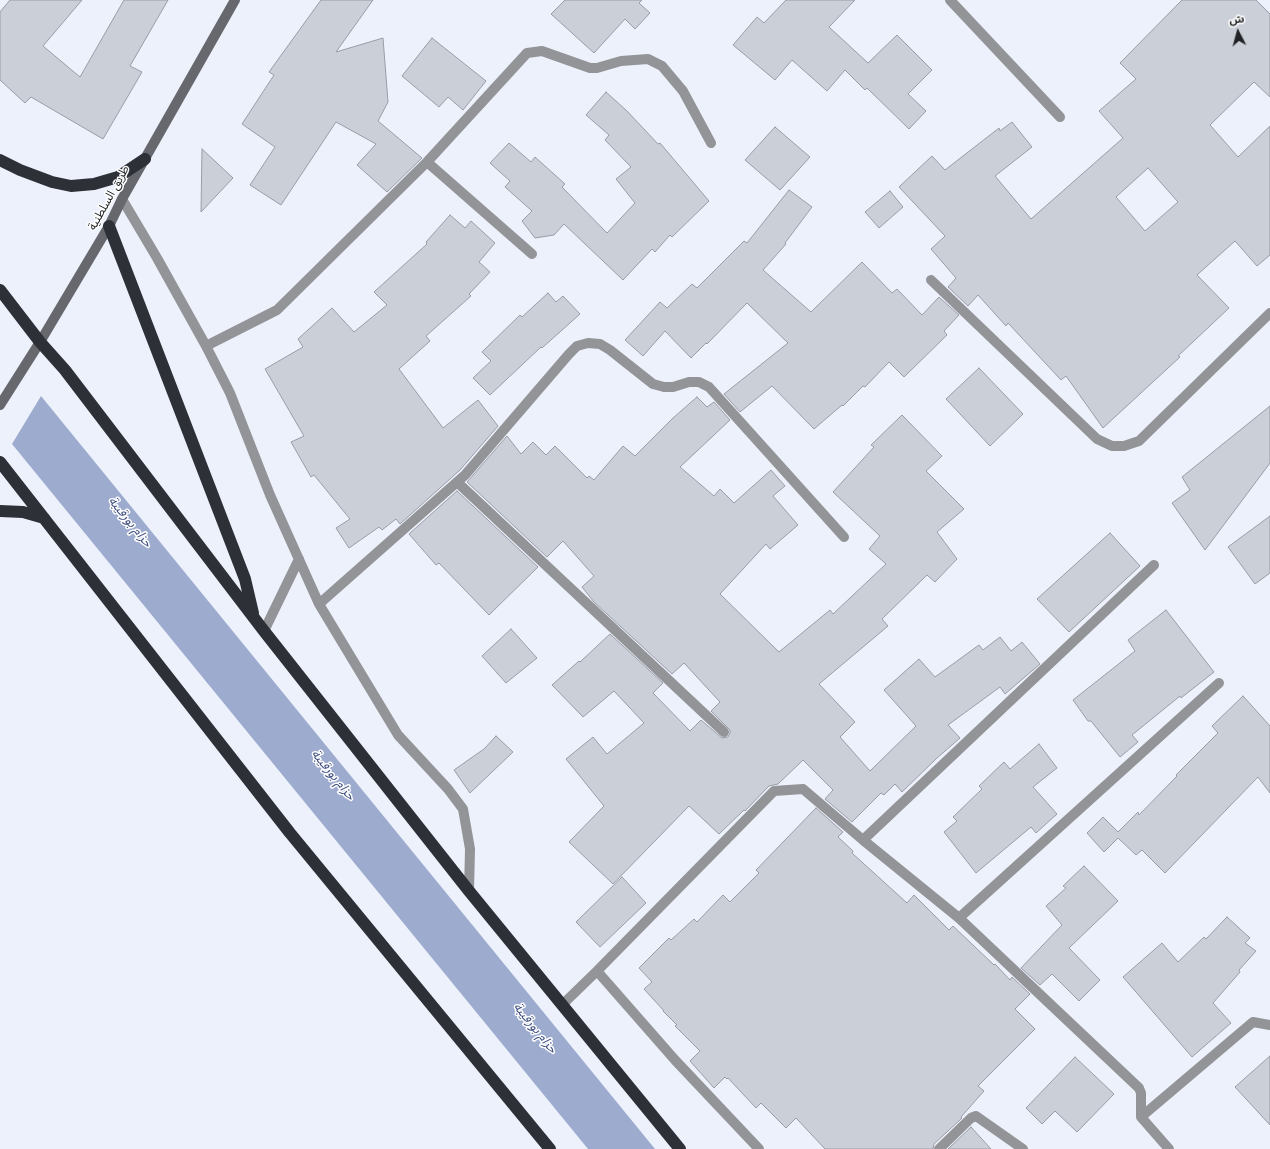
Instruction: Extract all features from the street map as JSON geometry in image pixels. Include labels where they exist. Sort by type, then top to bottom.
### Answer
[{"type":"highway","points":[[0,160],[20,170],[52,182],[71,186],[94,184],[118,177],[145,159]]},
{"type":"highway","points":[[109,226],[245,579],[255,618]]},
{"type":"highway","points":[[0,290],[40,342],[66,370],[264,631],[469,891],[563,1004],[680,1149]]},
{"type":"highway","points":[[0,462],[290,833],[550,1149]]},
{"type":"highway","points":[[0,511],[23,512],[44,518]]},
{"type":"main road","name":"طريق السلطنية","points":[[0,405],[40,342],[109,226],[122,200],[235,0]]},
{"type":"street","points":[[950,0],[1060,117]]},
{"type":"street","points":[[206,346],[278,310],[427,162],[527,53],[542,51],[590,68],[597,68],[621,61],[648,59],[662,66],[683,91],[711,143]]},
{"type":"street","points":[[427,162],[532,254]]},
{"type":"street","points":[[122,200],[157,258],[206,346],[230,394],[270,495],[319,604],[398,735],[448,789],[463,809],[470,849],[469,891]]},
{"type":"street","points":[[931,280],[1097,439],[1112,446],[1124,446],[1139,441],[1270,313]]},
{"type":"street","points":[[319,604],[465,475],[573,350],[577,346],[588,343],[600,344],[610,350],[653,384],[664,387],[673,387],[689,382],[699,382],[709,387],[844,537]]},
{"type":"street","points":[[457,482],[724,732]]},
{"type":"street","points":[[264,631],[299,559]]},
{"type":"street","points":[[863,840],[1154,566]]},
{"type":"street","points":[[960,918],[1219,683]]},
{"type":"street","points":[[563,1004],[774,791],[803,789],[863,840],[960,918],[1139,1088],[1141,1093],[1141,1117],[1169,1149]]},
{"type":"street","points":[[597,971],[675,1060],[759,1149]]},
{"type":"street","points":[[1141,1117],[1253,1022],[1270,1025]]},
{"type":"street","points":[[938,1149],[971,1118],[976,1116],[1023,1149]]},
{"type":"water","name":"حزام بورقيبة","points":[[41,396],[655,1149],[588,1149],[12,444]]},
{"type":"building","points":[[10,0],[82,0],[43,46],[80,77],[124,0],[168,0],[130,66],[142,72],[103,139],[31,97],[25,103],[0,80],[0,12]]},
{"type":"building","points":[[321,0],[373,0],[336,52],[383,38],[388,102],[378,121],[422,158],[387,192],[357,165],[376,144],[336,122],[281,205],[250,185],[275,147],[242,124],[274,75],[269,72]]},
{"type":"building","points":[[565,0],[642,0],[639,3],[650,13],[635,29],[625,19],[594,53],[551,14]]},
{"type":"building","points":[[786,0],[855,0],[829,27],[868,63],[897,35],[932,70],[908,94],[926,111],[909,129],[867,88],[865,90],[845,70],[827,91],[792,60],[775,80],[733,45],[757,17],[764,23]]},
{"type":"building","points":[[1182,0],[1256,0],[1270,14],[1270,97],[1254,82],[1210,125],[1238,157],[1270,126],[1270,255],[1257,266],[1235,241],[1197,275],[1229,308],[1178,356],[1180,357],[1103,428],[1066,376],[1061,380],[1008,323],[1006,326],[978,295],[968,306],[948,287],[956,278],[931,249],[945,236],[899,187],[932,156],[945,170],[999,128],[1000,131],[1012,122],[1032,147],[995,176],[1031,219],[1123,138],[1099,111],[1136,79],[1120,63]],"holes":[[[1148,168],[1178,202],[1145,231],[1116,197]]]},
{"type":"building","points":[[432,38],[486,81],[463,110],[448,97],[439,107],[402,76]]},
{"type":"building","points":[[606,92],[627,111],[658,144],[660,143],[709,201],[672,237],[670,235],[655,252],[652,249],[623,280],[564,224],[554,235],[535,238],[522,221],[532,211],[505,187],[510,181],[490,163],[509,143],[531,162],[535,157],[565,184],[562,187],[607,233],[635,203],[616,179],[631,167],[605,140],[609,135],[586,115]]},
{"type":"building","points":[[775,127],[810,157],[780,190],[745,160]]},
{"type":"building","points":[[202,149],[233,178],[201,212]]},
{"type":"building","points":[[789,190],[812,207],[785,243],[786,244],[763,270],[811,312],[862,262],[892,293],[897,289],[922,315],[939,297],[959,315],[944,331],[947,335],[904,377],[889,362],[865,387],[863,386],[843,406],[842,405],[814,429],[772,386],[740,412],[724,394],[788,343],[747,303],[707,344],[706,343],[691,358],[665,331],[643,356],[625,340],[660,302],[667,308],[692,284],[697,288],[744,241],[747,243]]},
{"type":"building","points":[[890,191],[903,207],[879,228],[865,212]]},
{"type":"building","points":[[450,215],[465,228],[471,221],[495,243],[479,262],[490,272],[469,294],[471,296],[426,336],[430,341],[399,369],[443,428],[478,400],[498,426],[460,470],[400,524],[396,519],[382,530],[379,527],[349,548],[336,528],[350,519],[314,475],[311,477],[291,442],[304,436],[265,369],[303,347],[298,339],[332,308],[354,332],[387,305],[374,292],[427,244],[426,242]]},
{"type":"building","points":[[548,293],[556,302],[563,296],[580,314],[542,348],[541,347],[490,395],[473,378],[491,361],[482,352],[520,315],[522,317]]},
{"type":"building","points":[[979,368],[1023,414],[990,446],[946,399]]},
{"type":"building","points":[[697,397],[707,407],[714,402],[730,420],[680,467],[714,496],[720,489],[734,503],[771,470],[785,486],[773,496],[798,525],[770,549],[766,544],[720,594],[779,652],[830,610],[833,614],[886,564],[869,549],[880,536],[833,492],[874,447],[871,445],[902,415],[942,456],[926,471],[964,509],[937,532],[957,559],[935,582],[927,575],[882,619],[888,626],[819,684],[855,722],[840,737],[870,771],[916,726],[884,690],[919,659],[935,677],[979,645],[983,650],[1000,637],[1011,651],[1022,642],[1040,664],[1005,694],[1000,687],[948,725],[960,738],[902,792],[895,784],[884,795],[881,793],[852,822],[825,799],[833,790],[803,760],[778,784],[769,786],[745,811],[744,810],[719,834],[689,806],[613,884],[569,842],[604,806],[566,759],[593,737],[607,754],[644,723],[614,691],[583,717],[552,685],[579,661],[580,662],[610,634],[663,683],[653,693],[690,731],[701,720],[722,738],[728,737],[730,730],[711,711],[720,702],[684,663],[672,674],[594,602],[582,587],[594,576],[563,541],[547,557],[467,482],[507,436],[521,454],[533,442],[546,455],[555,446],[587,478],[589,476],[594,480],[623,446],[635,456],[673,418]]},
{"type":"building","points":[[1270,406],[1270,463],[1205,550],[1172,503],[1190,490],[1182,477]]},
{"type":"building","points":[[457,491],[538,567],[489,615],[439,563],[436,565],[409,534]]},
{"type":"building","points":[[1270,516],[1270,573],[1255,584],[1228,547]]},
{"type":"building","points":[[1110,533],[1140,566],[1069,632],[1037,599]]},
{"type":"building","points":[[1166,610],[1214,672],[1181,698],[1180,696],[1132,735],[1138,742],[1120,757],[1091,721],[1088,721],[1073,700],[1135,651],[1128,640]]},
{"type":"building","points":[[511,629],[537,658],[506,683],[482,656]]},
{"type":"building","points":[[1243,696],[1270,726],[1270,793],[1258,777],[1165,873],[1142,850],[1136,855],[1118,838],[1104,852],[1087,833],[1103,817],[1118,832],[1138,812],[1139,815],[1218,733],[1212,726]]},
{"type":"building","points":[[496,736],[513,752],[470,793],[454,770],[484,749]]},
{"type":"building","points":[[1039,744],[1057,768],[1033,787],[1057,814],[1036,833],[1031,827],[976,873],[944,832],[957,821],[953,817],[982,789],[979,786],[1004,762],[1010,769]]},
{"type":"building","points":[[816,808],[843,832],[838,837],[853,851],[852,853],[907,903],[914,895],[949,930],[953,926],[994,965],[995,964],[1010,980],[1012,977],[1030,994],[1015,1009],[1035,1029],[978,1086],[984,1091],[961,1117],[962,1118],[934,1144],[933,1149],[825,1149],[796,1118],[786,1128],[761,1103],[756,1108],[728,1078],[727,1079],[725,1077],[714,1088],[690,1061],[700,1051],[675,1026],[677,1025],[644,989],[652,982],[639,968],[669,938],[671,940],[694,919],[697,922],[723,895],[730,902],[759,873],[756,870]]},
{"type":"building","points":[[1084,866],[1118,901],[1069,948],[1100,980],[1079,1001],[1052,974],[1040,985],[1021,968],[1062,925],[1046,906],[1066,888],[1063,886]]},
{"type":"building","points":[[622,877],[646,903],[600,947],[576,922]]},
{"type":"building","points":[[1227,917],[1250,938],[1245,943],[1256,951],[1213,1003],[1231,1023],[1192,1057],[1123,977],[1162,943],[1178,962],[1204,937],[1206,939]]},
{"type":"building","points":[[1270,1056],[1270,1125],[1235,1087]]},
{"type":"building","points":[[1075,1057],[1114,1094],[1077,1132],[1055,1111],[1042,1124],[1026,1108]]},
{"type":"building","points":[[971,1127],[991,1149],[948,1149]]}]
